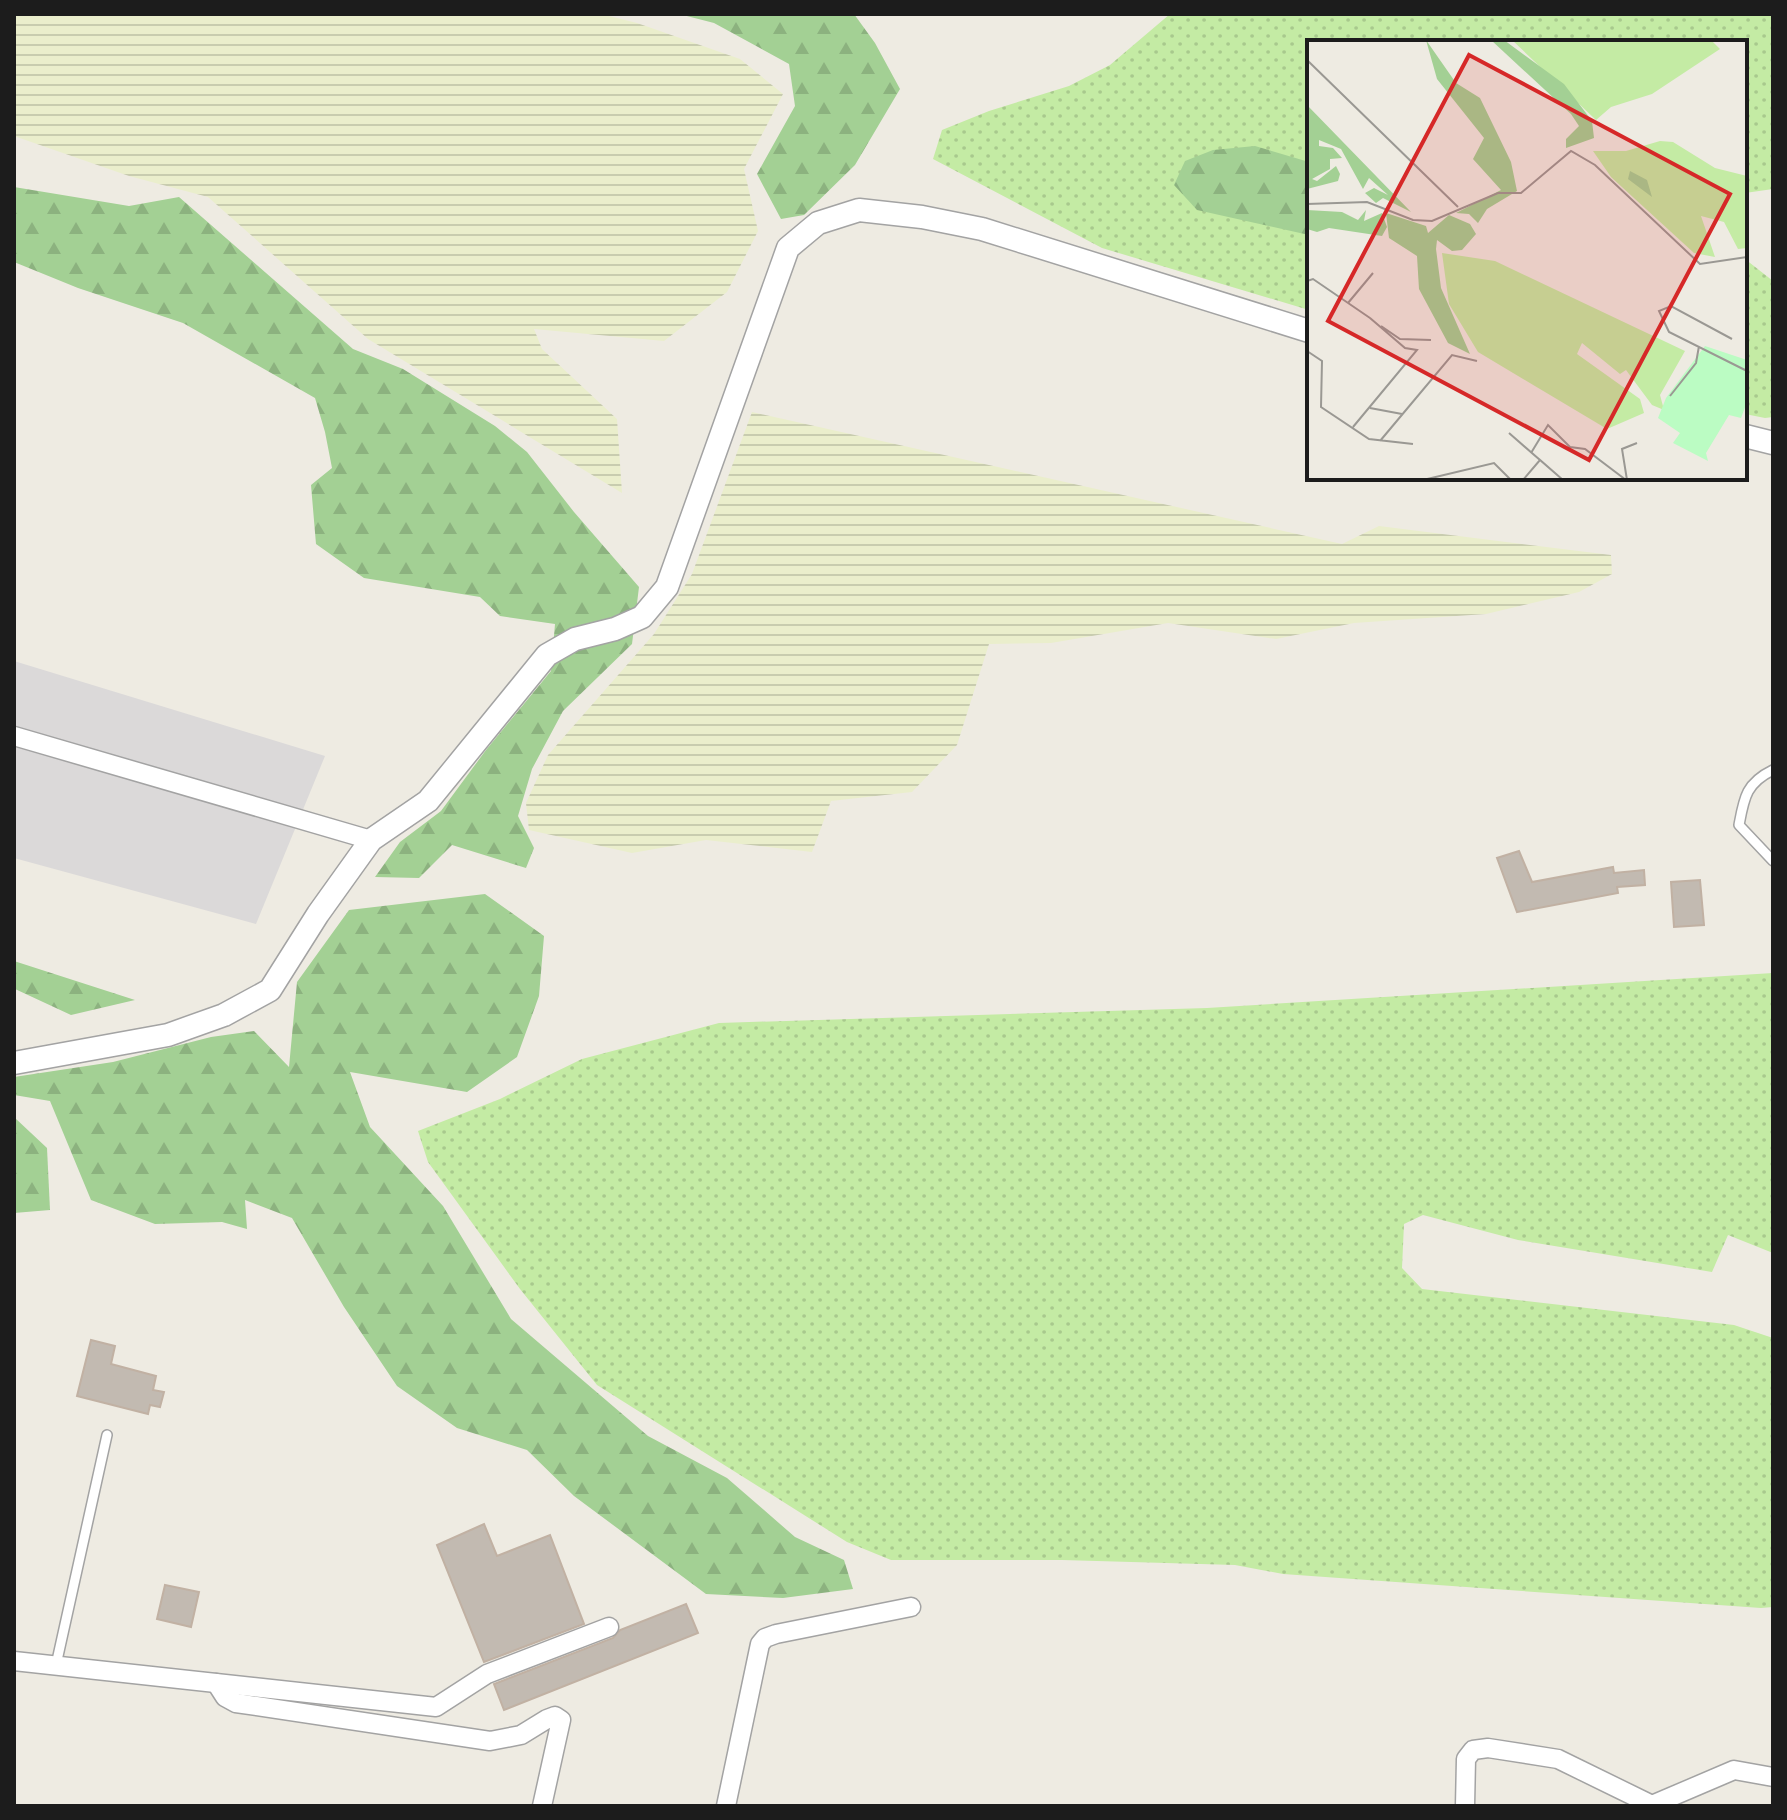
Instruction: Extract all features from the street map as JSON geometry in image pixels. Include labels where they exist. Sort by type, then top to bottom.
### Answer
[{"type":"street","points":[[14,1063],[168,1035],[224,1015],[270,990],[318,914],[371,840],[428,801],[547,655],[575,639],[615,629],[642,617],[667,587],[788,248],[818,223],[859,210],[922,217],[982,229],[1307,330]]},
{"type":"street","points":[[1747,436],[1773,443]]},
{"type":"street","points":[[14,736],[371,840]]},
{"type":"street","points":[[726,1806],[760,1644],[765,1638],[911,1607]]},
{"type":"street","points":[[14,1661],[436,1707],[487,1674],[609,1627]]},
{"type":"street","points":[[216,1683],[225,1697],[236,1703],[490,1741],[521,1735],[555,1716],[561,1720],[542,1806]]},
{"type":"street","points":[[1465,1806],[1466,1759],[1473,1750],[1488,1748],[1558,1759],[1652,1805],[1734,1770],[1773,1777]]},
{"type":"lane","points":[[1773,770],[1760,777],[1745,795],[1739,825],[1773,861]]},
{"type":"lane","points":[[56,1665],[107,1435]]},
{"type":"shaded area","points":[[14,661],[325,756],[256,924],[14,858]]},
{"type":"green space","points":[[14,14],[601,14],[637,23],[740,59],[783,94],[744,169],[758,231],[727,292],[664,341],[534,329],[542,349],[617,419],[622,493],[368,339],[208,197],[129,176],[14,136]]},
{"type":"green space","points":[[679,14],[854,14],[875,43],[900,89],[855,165],[804,215],[781,219],[757,174],[795,106],[789,64],[714,23]]},
{"type":"green space","points":[[1170,14],[1773,14],[1773,189],[1747,193],[1747,40],[1307,40],[1307,309],[1102,248],[933,159],[942,130],[989,111],[1069,86],[1110,65]]},
{"type":"green space","points":[[1255,146],[1307,161],[1307,235],[1197,210],[1174,185],[1185,161],[1213,150]]},
{"type":"green space","points":[[14,187],[129,206],[179,197],[353,349],[403,369],[495,426],[527,452],[639,587],[632,644],[563,711],[532,769],[518,816],[534,848],[526,868],[452,845],[419,878],[375,877],[400,842],[441,811],[551,671],[555,624],[500,616],[480,597],[364,578],[316,544],[311,485],[332,468],[315,398],[183,323],[78,288],[14,262]]},
{"type":"green space","points":[[1747,261],[1773,281],[1773,417],[1747,414]]},
{"type":"green space","points":[[752,412],[1342,544],[1379,526],[1611,555],[1612,574],[1579,592],[1486,614],[1354,623],[1276,639],[1168,623],[1051,643],[989,644],[957,745],[912,792],[831,801],[812,852],[706,840],[632,853],[529,830],[526,803],[548,755],[654,634],[692,574]]},
{"type":"green space","points":[[485,894],[544,936],[539,996],[517,1057],[467,1092],[350,1072],[370,1127],[443,1206],[511,1319],[648,1436],[727,1478],[795,1537],[844,1560],[853,1589],[783,1598],[706,1594],[574,1496],[527,1450],[457,1428],[397,1386],[344,1307],[292,1218],[245,1200],[247,1229],[222,1222],[155,1224],[91,1200],[50,1101],[14,1095],[14,1077],[113,1062],[211,1037],[254,1031],[289,1067],[297,982],[349,910]]},
{"type":"green space","points":[[14,961],[135,1000],[71,1015],[14,990]]},
{"type":"green space","points":[[1773,973],[1773,1253],[1728,1235],[1712,1272],[1518,1240],[1423,1215],[1404,1224],[1402,1268],[1422,1289],[1734,1325],[1773,1338],[1773,1607],[1283,1574],[1235,1565],[1062,1560],[891,1560],[847,1542],[597,1385],[520,1289],[428,1162],[418,1131],[500,1099],[582,1059],[719,1023],[1207,1008]]},
{"type":"green space","points":[[14,1117],[47,1148],[50,1210],[14,1213]]},
{"type":"building","points":[[1519,851],[1532,882],[1613,867],[1614,873],[1644,870],[1645,885],[1617,887],[1618,893],[1517,912],[1497,858]]},
{"type":"building","points":[[1700,880],[1704,925],[1674,927],[1671,882]]},
{"type":"building","points":[[91,1340],[115,1346],[111,1364],[156,1376],[153,1390],[164,1392],[160,1407],[150,1405],[148,1414],[77,1396]]},
{"type":"building","points":[[484,1524],[497,1556],[550,1535],[584,1624],[484,1662],[437,1545]]},
{"type":"building","points":[[165,1585],[199,1592],[191,1627],[157,1619]]},
{"type":"building","points":[[686,1604],[698,1633],[504,1710],[494,1684],[613,1638],[620,1630]]}]
